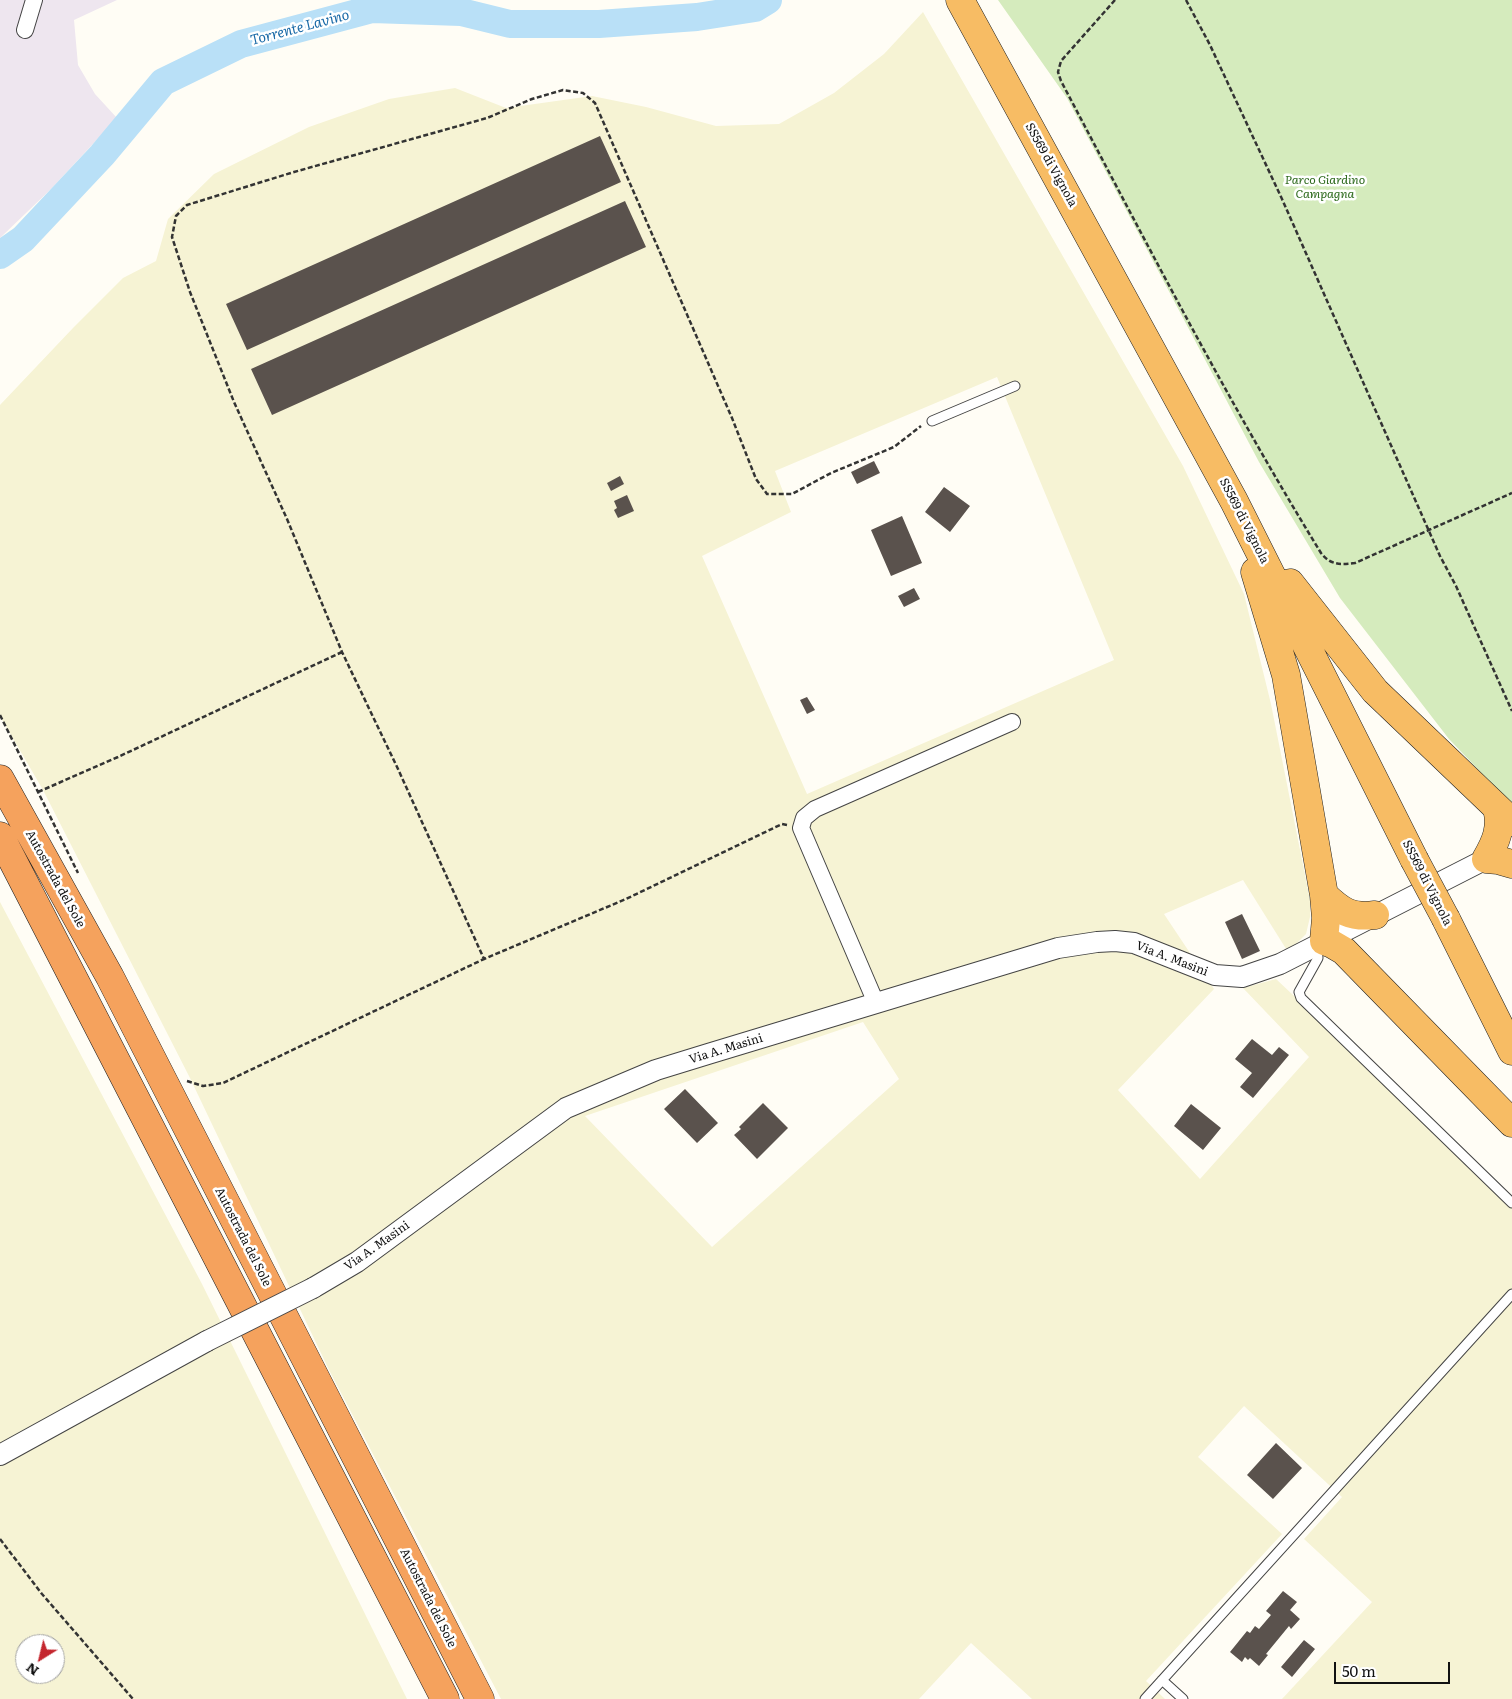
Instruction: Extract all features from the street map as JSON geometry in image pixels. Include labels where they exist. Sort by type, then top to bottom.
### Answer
[{"type":"highway","name":"SS569 di Vignola","points":[[965,8],[1234,501],[1512,1051]]},
{"type":"highway","points":[[1234,501],[1299,597],[1375,691],[1504,815],[1500,818],[1498,835],[1486,859],[1512,864]]},
{"type":"highway","points":[[1234,501],[1286,675],[1324,895],[1326,918],[1320,943],[1332,944],[1344,952],[1512,1123]]},
{"type":"highway","name":"Autostrada del Sole","points":[[0,779],[110,977],[480,1699]]},
{"type":"highway","points":[[0,836],[445,1699]]},
{"type":"highway","points":[[1324,895],[1348,914],[1375,915]]},
{"type":"highway","points":[[1360,969],[1358,948],[1361,934],[1375,915]]},
{"type":"street","points":[[26,30],[34,0]]},
{"type":"street","points":[[876,1003],[801,828],[804,818],[815,809],[1012,722]]},
{"type":"street","name":"Via A. Masini","points":[[0,1455],[207,1341],[313,1288],[357,1262],[566,1108],[656,1070],[1058,948],[1097,942],[1134,943],[1215,975],[1242,977],[1280,964],[1486,859],[1512,855]]},
{"type":"lane","points":[[932,421],[1015,386]]},
{"type":"lane","points":[[1320,943],[1318,958],[1299,992],[1301,998],[1512,1203]]},
{"type":"lane","points":[[1145,1699],[1512,1294]]},
{"type":"lane","points":[[1162,1680],[1183,1699]]},
{"type":"path","points":[[1115,0],[1061,60],[1058,72],[1061,82],[1176,300],[1273,475],[1321,553],[1329,562],[1343,565],[1355,563],[1512,493]]},
{"type":"path","points":[[1186,0],[1210,45],[1282,199],[1512,711]]},
{"type":"path","points":[[484,959],[398,769],[342,652],[287,519],[234,402],[190,292],[172,237],[176,216],[187,206],[294,172],[488,118],[532,98],[564,90],[583,93],[595,104],[732,418],[756,479],[767,494],[792,494],[831,473],[894,447],[924,424],[932,421]]},
{"type":"path","points":[[38,792],[118,757],[342,652]]},
{"type":"path","points":[[0,715],[82,881]]},
{"type":"path","points":[[185,1080],[203,1086],[223,1083],[484,959],[626,899],[782,824],[801,828]]},
{"type":"path","points":[[0,1539],[42,1594],[133,1699]]},
{"type":"shaded area","points":[[0,0],[117,0],[74,20],[78,65],[95,94],[117,118],[51,189],[0,238]]},
{"type":"shaded area","points":[[923,12],[1183,466],[1244,594],[1271,704],[1310,900],[1310,917],[1306,934],[1288,952],[1243,880],[1164,914],[1214,989],[1118,1090],[1200,1179],[1309,1057],[1243,988],[1276,979],[1512,1201],[1512,1699],[1282,1699],[1372,1602],[1304,1539],[1342,1497],[1244,1406],[1198,1457],[1282,1534],[1146,1681],[1165,1699],[1032,1699],[971,1643],[919,1699],[501,1699],[329,1370],[190,1078],[43,790],[0,716],[0,405],[123,278],[156,261],[168,219],[214,174],[309,127],[389,99],[455,88],[506,108],[592,96],[646,107],[716,126],[779,124],[834,93],[884,54]],"holes":[[[997,377],[1114,660],[807,794],[702,556],[791,512],[775,471]],[[863,1022],[899,1079],[712,1247],[585,1116]]]},
{"type":"shaded area","points":[[0,902],[202,1284],[407,1699],[0,1699]]},
{"type":"green space","name":"Parco Giardino Campagna","points":[[998,0],[1512,0],[1512,805],[1449,739],[1340,598],[1259,462],[1067,98]]},
{"type":"building","points":[[600,136],[621,182],[247,350],[226,304]]},
{"type":"building","points":[[625,201],[646,247],[272,415],[251,369]]},
{"type":"building","points":[[874,461],[880,473],[857,484],[851,472]]},
{"type":"building","points":[[620,476],[624,484],[611,491],[607,483]]},
{"type":"building","points":[[944,487],[970,506],[950,532],[925,512]]},
{"type":"building","points":[[627,495],[634,511],[618,518],[614,510],[617,508],[614,501]]},
{"type":"building","points":[[902,516],[922,563],[891,576],[871,530]]},
{"type":"building","points":[[914,588],[920,599],[904,607],[898,596]]},
{"type":"building","points":[[807,697],[815,710],[807,714],[800,700]]},
{"type":"building","points":[[1242,914],[1260,951],[1242,959],[1225,922]]},
{"type":"building","points":[[1252,1039],[1272,1055],[1279,1047],[1289,1055],[1253,1098],[1240,1087],[1252,1073],[1235,1059]]},
{"type":"building","points":[[685,1089],[718,1123],[697,1143],[664,1109]]},
{"type":"building","points":[[763,1103],[788,1128],[757,1159],[734,1135],[741,1129],[739,1127]]},
{"type":"building","points":[[1191,1104],[1221,1128],[1203,1150],[1174,1126]]},
{"type":"building","points":[[1276,1443],[1302,1468],[1273,1499],[1247,1475]]},
{"type":"building","points":[[1283,1591],[1297,1602],[1290,1610],[1300,1619],[1291,1629],[1289,1626],[1266,1654],[1268,1655],[1259,1666],[1250,1658],[1248,1660],[1245,1657],[1242,1662],[1230,1652],[1247,1631],[1250,1633],[1255,1626],[1259,1629],[1271,1615],[1266,1611]]},
{"type":"building","points":[[1304,1640],[1315,1649],[1292,1677],[1281,1667]]},
{"type":"waterway","name":"Torrente Lavino","points":[[0,255],[23,239],[102,155],[163,82],[241,44],[372,9],[461,12],[510,24],[599,24],[697,17],[755,8],[768,0]]}]
